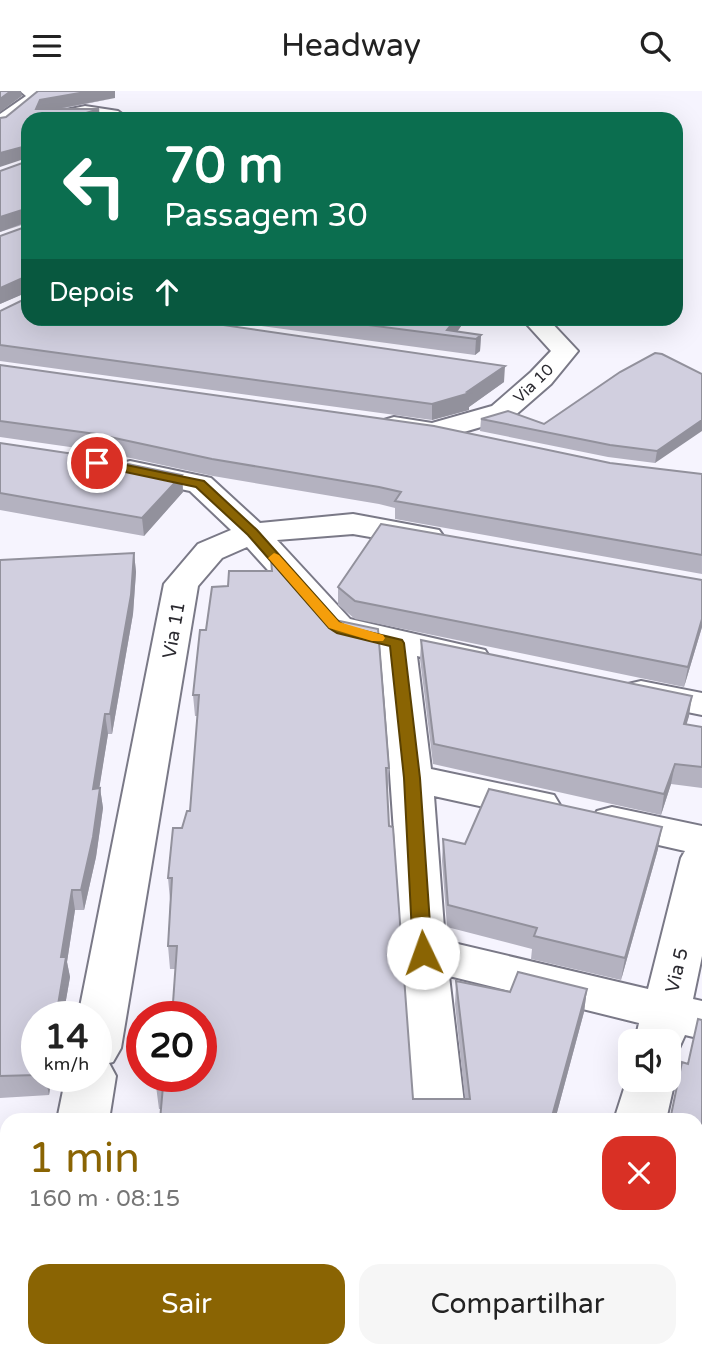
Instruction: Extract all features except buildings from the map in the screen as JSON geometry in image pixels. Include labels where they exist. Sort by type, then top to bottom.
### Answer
[{"type":"street","points":[[0,123],[38,95],[29,91]]},
{"type":"street","points":[[0,132],[21,126]]},
{"type":"street","name":"Via 10","points":[[365,422],[433,432],[502,412],[529,376],[565,351],[541,326]]},
{"type":"street","points":[[433,432],[487,443]]},
{"type":"street","points":[[97,463],[200,484],[253,533],[334,625],[343,630],[503,664]]},
{"type":"street","name":"Via 11","points":[[105,1001],[181,584],[210,551],[253,533],[353,524],[461,543]]},
{"type":"street","points":[[397,643],[412,778],[423,953],[439,1113]]},
{"type":"street","points":[[609,685],[702,704]]},
{"type":"street","points":[[412,778],[702,840]]},
{"type":"street","name":"Via 5","points":[[676,1024],[702,858]]},
{"type":"street","points":[[423,953],[676,1024]]},
{"type":"street","points":[[84,1113],[88,1092]]},
{"type":"street","points":[[642,1113],[647,1092]]},
{"type":"slow traffic","points":[[274,558],[334,625],[343,630],[377,638]]},
{"type":"route","points":[[97,463],[200,484],[253,533],[334,625],[343,630],[397,643],[412,778],[423,953]]}]
